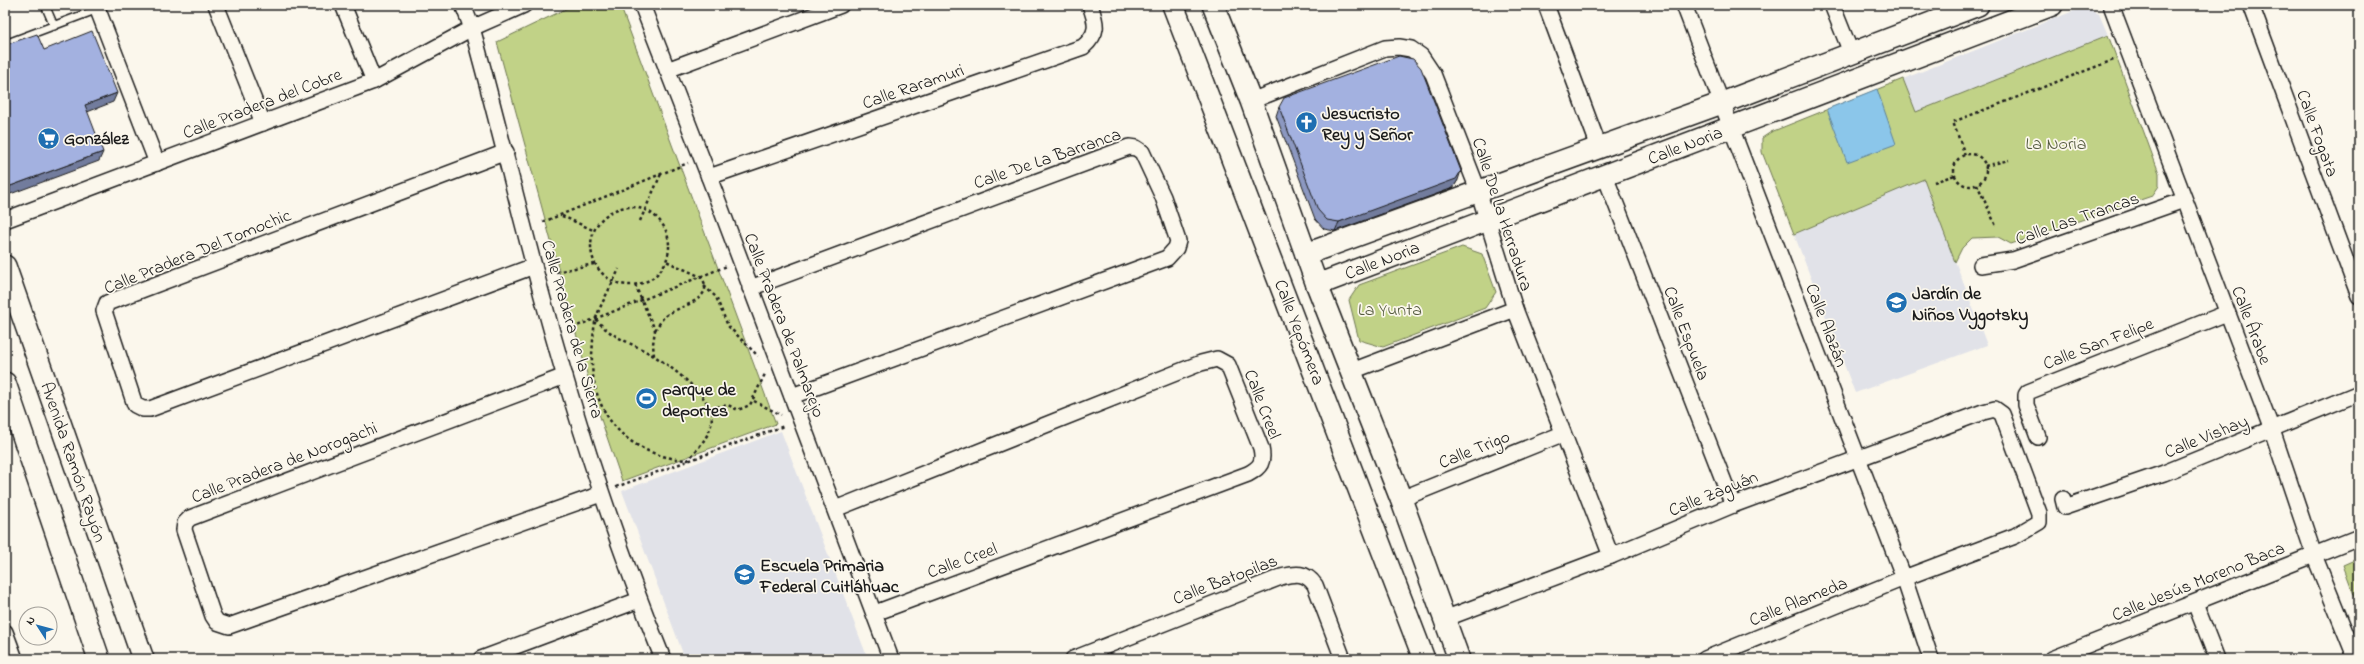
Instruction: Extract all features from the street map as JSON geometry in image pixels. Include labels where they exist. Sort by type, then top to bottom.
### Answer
[{"type":"main road","name":"Calle Yepómera","points":[[1173,5],[1424,659]]},
{"type":"main road","name":"Calle Yepómera","points":[[1213,5],[1251,101],[1317,285],[1401,499],[1459,659]]},
{"type":"main road","name":"Calle Noria","points":[[1317,285],[2052,5]]},
{"type":"main road","name":"Calle Noria","points":[[1306,254],[1478,190],[1852,55],[1973,6]]},
{"type":"main road","name":"Avenida Ramón Rayón","points":[[5,266],[143,659]]},
{"type":"main road","points":[[5,383],[99,659]]},
{"type":"street","points":[[216,5],[263,123]]},
{"type":"street","points":[[343,5],[374,81]]},
{"type":"street","name":"Calle Pradera de la Sierra","points":[[463,5],[472,28],[506,152],[553,336],[601,494],[639,600],[663,659]]},
{"type":"street","name":"Calle Pradera del Cobre","points":[[5,220],[374,81],[472,28],[524,5]]},
{"type":"street","name":"Calle Pradera de Palmarejo","points":[[642,5],[709,177],[875,613],[891,659]]},
{"type":"street","points":[[667,70],[841,5]]},
{"type":"street","name":"Calle Raramuri","points":[[709,177],[1083,47],[1095,34],[1097,27],[1090,5]]},
{"type":"street","points":[[1546,5],[1599,147]]},
{"type":"street","name":"Calle Alazán","points":[[1684,5],[1904,578],[1931,659]]},
{"type":"street","points":[[1832,5],[1852,55]]},
{"type":"street","name":"Calle Árabe","points":[[2111,5],[2272,430],[2314,555],[2356,659]]},
{"type":"street","name":"Calle Fogata","points":[[2251,5],[2359,296]]},
{"type":"street","points":[[97,7],[157,164]]},
{"type":"street","name":"Calle De La Herradura","points":[[1251,101],[1386,48],[1399,47],[1411,49],[1421,56],[1433,74],[1478,190],[1486,220],[1515,309],[1562,434],[1611,556]]},
{"type":"street","name":"Calle De La Barranca","points":[[750,288],[1129,147],[1136,148],[1142,152],[1163,197],[1178,241],[1176,248],[1167,258],[792,396]]},
{"type":"street","name":"Calle Pradera Del Tomochic","points":[[506,152],[107,303],[104,311],[135,405],[143,409],[150,409],[534,266]]},
{"type":"street","name":"Calle Espuela","points":[[1605,176],[1733,505]]},
{"type":"street","name":"Calle Las Trancas","points":[[1981,265],[2013,260],[2184,200]]},
{"type":"street","points":[[1352,371],[1515,309]]},
{"type":"street","name":"Calle San Felipe","points":[[2038,438],[2026,405],[2026,395],[2028,392],[2227,313]]},
{"type":"street","name":"Calle Creel","points":[[835,509],[1194,366],[1217,359],[1228,364],[1261,448],[1262,462],[1256,470],[1248,474],[875,613]]},
{"type":"street","name":"Calle Pradera de Norogachi","points":[[565,376],[190,518],[185,523],[184,530],[213,616],[217,622],[229,626],[601,494]]},
{"type":"street","name":"Calle Vishay","points":[[2064,503],[2164,473],[2272,430],[2359,393]]},
{"type":"street","name":"Calle Zaguán","points":[[1444,619],[1611,556],[1733,505],[1982,412],[1995,409],[1998,411]]},
{"type":"street","name":"Calle Alameda","points":[[1705,659],[1904,578],[2015,536],[2039,522],[2037,506],[2004,418],[1998,411]]},
{"type":"street","name":"Calle Trigo","points":[[1401,499],[1562,434]]},
{"type":"street","name":"Calle Jesús Moreno Baca","points":[[2060,657],[2359,537]]},
{"type":"street","name":"Calle Batopilas","points":[[1073,659],[1281,577],[1298,574],[1310,578],[1315,586],[1343,659]]},
{"type":"street","points":[[481,659],[639,600]]},
{"type":"street","points":[[2195,603],[2216,659]]},
{"type":"street","points":[[5,632],[15,659]]},
{"type":"lane","points":[[46,5],[54,26]]},
{"type":"lane","points":[[5,44],[54,26],[97,7]]},
{"type":"path","points":[[1965,155],[1953,122],[2129,54]]},
{"type":"path","points":[[1965,155],[1975,155],[1985,166],[1984,176],[1976,184],[1966,185],[1961,183],[1955,175],[1954,170],[1957,160],[1965,155]]},
{"type":"path","points":[[543,222],[562,216],[701,157]]},
{"type":"path","points":[[1985,166],[2009,160]]},
{"type":"path","points":[[640,221],[662,174]]},
{"type":"path","points":[[1934,182],[1955,175]]},
{"type":"path","points":[[1976,184],[1996,226]]},
{"type":"path","points":[[630,206],[645,209],[654,214],[666,231],[669,241],[666,261],[654,277],[635,285],[613,282],[602,274],[594,264],[590,247],[593,230],[606,214],[615,209],[630,206]]},
{"type":"path","points":[[562,216],[593,230]]},
{"type":"path","points":[[654,356],[653,344],[655,330],[664,317],[678,308],[694,302],[702,296],[704,286],[701,277],[666,261]]},
{"type":"path","points":[[553,336],[740,261]]},
{"type":"path","points":[[556,272],[594,264]]},
{"type":"path","points":[[596,319],[601,326],[618,337],[666,363],[704,396],[711,408],[712,420],[704,443],[688,460],[669,459],[639,447],[624,437],[601,406],[595,392],[592,376],[593,338],[596,319],[619,269]]},
{"type":"path","points":[[635,285],[655,330]]},
{"type":"path","points":[[704,286],[716,296],[728,326],[758,356]]},
{"type":"path","points":[[711,408],[728,405],[738,410],[750,405],[754,401],[765,374]]},
{"type":"path","points":[[754,401],[781,415]]},
{"type":"path","points":[[616,487],[784,426]]},
{"type":"shaded area","points":[[2086,6],[2099,14],[2108,35],[1916,112],[1903,79]]},
{"type":"shaded area","name":"Jardín de Niños Vygotsky","points":[[1924,179],[1987,345],[1855,393],[1794,234]]},
{"type":"shaded area","name":"Escuela Primaria Federal Cuitláhuac","points":[[781,431],[868,659],[685,659],[622,491]]},
{"type":"green space","points":[[574,5],[620,5],[776,424],[622,481],[593,396],[497,42]]},
{"type":"green space","name":"La Noria","points":[[2108,35],[2159,173],[2159,186],[2152,196],[2011,244],[1998,237],[1972,238],[1962,248],[1955,262],[1924,179],[1794,234],[1762,152],[1762,138],[1771,132],[1903,79],[1916,112]]},
{"type":"green space","name":"La Yunta","points":[[1462,247],[1482,254],[1496,292],[1485,308],[1383,347],[1359,340],[1349,300],[1359,285]]},
{"type":"green space","points":[[2359,558],[2359,608],[2343,565]]},
{"type":"water","points":[[1877,89],[1896,144],[1847,162],[1827,109]]},
{"type":"building","name":"González","points":[[92,31],[117,93],[85,105],[103,152],[5,188],[5,45],[37,34],[44,50]]},
{"type":"building","points":[[1399,56],[1413,59],[1421,68],[1461,171],[1456,179],[1339,222],[1327,220],[1318,210],[1279,107],[1284,98]]},
{"type":"place","name":"Jesucristo Rey y Señor","points":[[1307,123]]},
{"type":"place","name":"González","points":[[48,138]]},
{"type":"place","name":"Jardín de Niños Vygotsky","points":[[1896,303]]},
{"type":"place","name":"parque de deportes","points":[[647,399]]},
{"type":"place","name":"Escuela Primaria Federal Cuitláhuac","points":[[745,575]]}]
